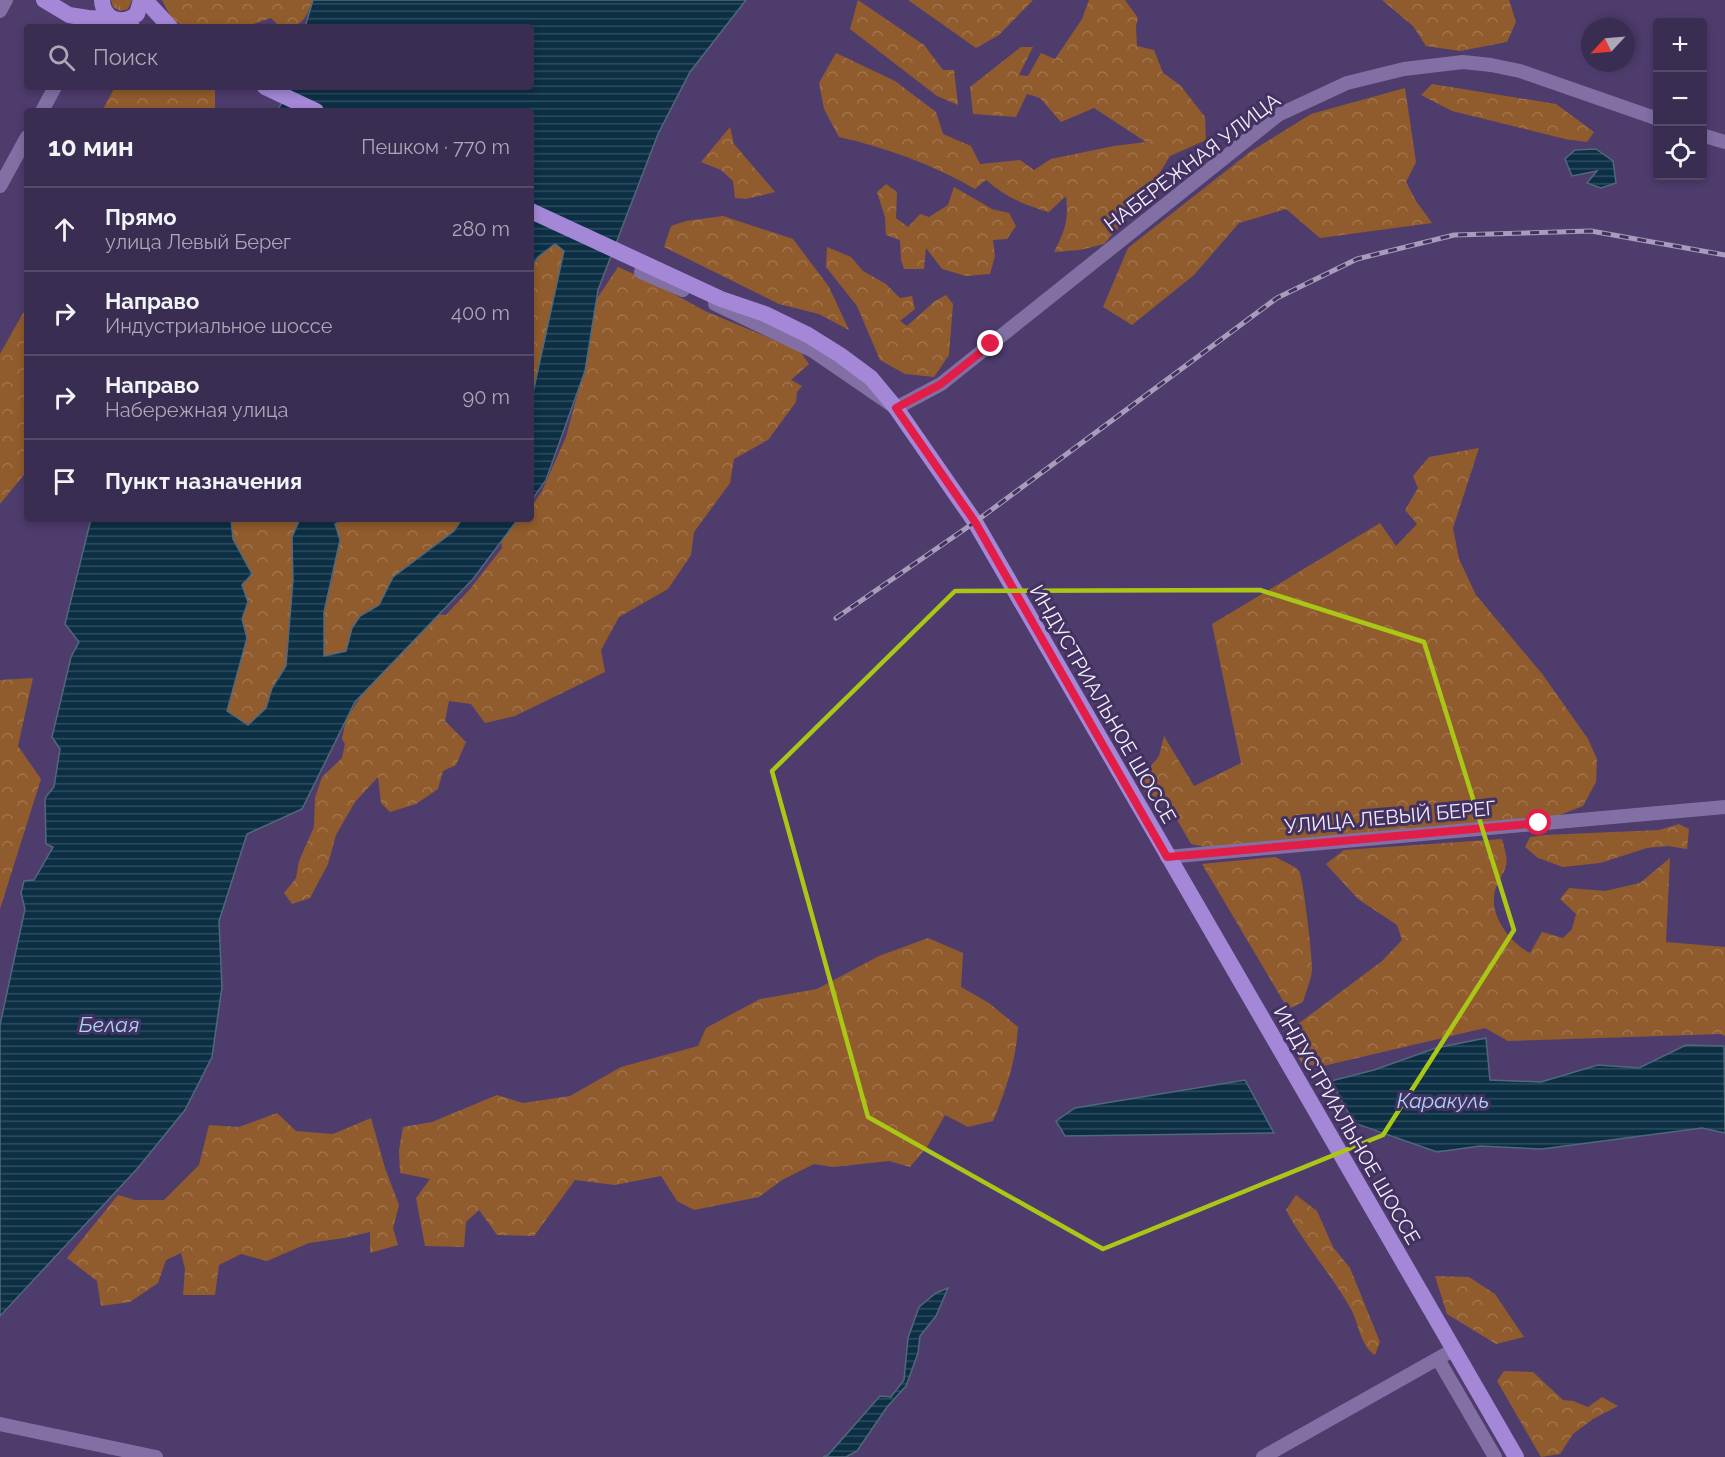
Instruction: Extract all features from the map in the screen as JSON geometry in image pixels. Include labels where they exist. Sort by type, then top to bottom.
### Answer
[{"type":"main road","points":[[44,0],[69,15],[125,21],[132,18],[143,0],[167,24]]},
{"type":"main road","points":[[102,0],[103,9],[112,19],[124,24]]},
{"type":"main road","points":[[271,90],[310,108]]},
{"type":"main road","name":"ИНДУСТРИАЛЬНОЕ ШОССЕ","points":[[534,212],[721,299],[765,314],[808,335],[870,378],[896,408],[975,522],[1516,1457]]},
{"type":"street","points":[[0,11],[6,0]]},
{"type":"street","name":"НАБЕРЕЖНАЯ УЛИЦА","points":[[896,408],[941,384],[1278,115],[1347,82],[1404,69],[1463,62],[1491,65],[1520,71],[1653,117]]},
{"type":"street","points":[[44,108],[53,90]]},
{"type":"street","points":[[1707,137],[1725,142]]},
{"type":"street","points":[[0,186],[5,165],[24,141]]},
{"type":"street","points":[[641,272],[763,325],[813,351],[896,408]]},
{"type":"street","name":"УЛИЦА ЛЕВЫЙ БЕРЕГ","points":[[1167,857],[1725,807]]},
{"type":"street","points":[[1263,1457],[1453,1350]]},
{"type":"street","points":[[1438,1359],[1495,1457]]},
{"type":"street","points":[[0,1424],[156,1457]]},
{"type":"highlighted area","points":[[1260,590],[1424,642],[1514,930],[1383,1135],[1103,1249],[868,1117],[772,771],[955,591]]},
{"type":"green space","points":[[111,0],[132,0],[128,9],[120,11],[113,7]]},
{"type":"green space","points":[[162,0],[313,0],[305,17],[298,24],[277,24],[271,18],[253,24],[179,24],[170,16]]},
{"type":"green space","points":[[858,0],[924,45],[943,70],[954,70],[958,105],[937,96],[850,29]]},
{"type":"green space","points":[[908,0],[1033,0],[999,35],[976,48]]},
{"type":"green space","points":[[1089,0],[1125,0],[1138,18],[1137,46],[1154,50],[1163,73],[1180,85],[1205,117],[1206,140],[1170,156],[1145,197],[1104,244],[1080,250],[1054,252],[1065,225],[1066,196],[1049,212],[1016,200],[986,180],[975,189],[909,158],[839,137],[824,109],[819,83],[836,53],[895,81],[936,112],[943,134],[971,146],[980,164],[1020,160],[1034,170],[1051,159],[1146,142],[1094,108],[1061,122],[1040,98],[1027,94],[1016,117],[973,114],[970,87],[1021,47],[1033,47],[1019,75],[1028,76],[1041,53],[1055,59],[1082,19]]},
{"type":"green space","points":[[1382,0],[1509,0],[1516,22],[1507,42],[1460,51],[1426,46],[1413,26]]},
{"type":"green space","points":[[1432,84],[1556,104],[1594,132],[1587,142],[1565,139],[1452,111],[1421,95]]},
{"type":"green space","points":[[1405,88],[1416,162],[1406,182],[1432,223],[1320,238],[1286,209],[1239,223],[1194,275],[1132,325],[1103,307],[1128,248],[1250,152],[1311,114]]},
{"type":"green space","points":[[113,90],[215,90],[215,108],[104,108]]},
{"type":"green space","points":[[730,127],[734,144],[775,192],[746,199],[735,198],[733,181],[721,170],[701,162]]},
{"type":"green space","points":[[886,184],[897,192],[896,218],[908,227],[920,214],[929,217],[948,205],[954,187],[992,209],[1009,213],[1016,226],[1007,239],[993,240],[995,256],[990,274],[966,276],[942,269],[926,248],[924,269],[904,269],[900,240],[886,235],[885,217],[877,192]]},
{"type":"green space","points":[[723,216],[793,239],[829,287],[849,330],[819,314],[779,304],[664,247],[671,226],[686,221]]},
{"type":"green space","points":[[555,243],[564,251],[534,388],[534,263]]},
{"type":"green space","points":[[827,247],[851,257],[863,271],[886,284],[900,298],[912,296],[915,309],[900,321],[907,326],[935,301],[946,295],[953,304],[949,355],[934,377],[905,374],[880,360],[857,306],[826,267]]},
{"type":"green space","points":[[618,267],[656,284],[705,311],[800,351],[809,364],[791,380],[802,386],[797,392],[796,402],[768,440],[734,459],[730,483],[694,532],[691,555],[668,589],[619,617],[601,650],[605,672],[515,716],[485,723],[471,704],[449,701],[445,721],[466,742],[456,765],[443,771],[438,789],[416,804],[390,812],[381,803],[378,777],[355,802],[336,835],[328,864],[310,898],[292,904],[284,893],[296,878],[299,861],[314,827],[315,798],[322,777],[342,758],[345,744],[342,739],[346,719],[364,692],[371,665],[422,613],[446,615],[502,548],[500,534],[510,522],[534,522],[534,503],[542,491],[566,437],[588,355],[596,300]]},
{"type":"green space","points":[[24,311],[24,475],[0,504],[0,354]]},
{"type":"green space","points":[[1479,448],[1453,528],[1459,559],[1476,595],[1543,675],[1588,739],[1597,759],[1596,782],[1583,806],[1539,823],[1205,847],[1191,844],[1168,804],[1150,802],[1141,785],[1146,772],[1159,756],[1164,736],[1194,786],[1241,763],[1212,624],[1380,523],[1396,546],[1417,524],[1405,510],[1418,488],[1413,476],[1429,457]]},
{"type":"green space","points":[[231,522],[299,522],[292,537],[293,580],[286,666],[272,688],[266,708],[248,726],[227,711],[247,638],[242,619],[248,602],[242,585],[252,573],[233,539]]},
{"type":"green space","points":[[340,522],[460,522],[454,531],[393,577],[379,605],[360,616],[352,628],[346,651],[323,656],[324,612],[334,572],[335,524]]},
{"type":"green space","points":[[33,678],[18,746],[41,779],[0,909],[0,680]]},
{"type":"green space","points":[[1679,824],[1689,829],[1687,849],[1668,846],[1647,848],[1600,863],[1563,867],[1538,858],[1525,847],[1530,837],[1659,830]]},
{"type":"green space","points":[[1502,839],[1506,852],[1506,863],[1494,893],[1496,914],[1510,937],[1530,953],[1542,932],[1563,938],[1572,929],[1576,914],[1560,899],[1569,888],[1605,891],[1640,883],[1670,858],[1666,942],[1725,947],[1725,1036],[1721,1034],[1508,1041],[1485,1028],[1319,1067],[1301,1062],[1286,1033],[1382,961],[1402,940],[1397,925],[1358,899],[1326,864],[1344,850]]},
{"type":"green space","points":[[1275,857],[1291,865],[1299,871],[1301,876],[1311,951],[1311,974],[1303,1002],[1288,1009],[1202,864]]},
{"type":"green space","points":[[928,938],[963,953],[961,987],[989,1003],[1018,1027],[1010,1075],[993,1121],[968,1127],[945,1115],[927,1147],[910,1167],[889,1161],[833,1167],[814,1164],[782,1180],[759,1197],[694,1210],[677,1201],[661,1176],[615,1185],[575,1180],[534,1236],[497,1235],[479,1210],[466,1222],[464,1247],[425,1246],[416,1198],[430,1179],[400,1173],[399,1150],[403,1127],[432,1122],[497,1095],[523,1103],[570,1096],[621,1067],[698,1046],[706,1028],[760,999],[817,989],[879,956]]},
{"type":"green space","points":[[277,1113],[296,1131],[333,1134],[371,1118],[385,1168],[399,1205],[393,1228],[398,1245],[370,1253],[370,1232],[309,1243],[267,1261],[241,1254],[219,1265],[215,1295],[183,1295],[185,1269],[181,1253],[166,1260],[158,1283],[130,1302],[101,1306],[97,1281],[67,1258],[118,1195],[135,1200],[164,1200],[199,1165],[209,1125],[239,1127]]},
{"type":"green space","points":[[1296,1195],[1317,1211],[1333,1247],[1350,1268],[1380,1342],[1375,1355],[1363,1341],[1352,1311],[1286,1210]]},
{"type":"green space","points":[[1435,1276],[1469,1277],[1495,1294],[1524,1337],[1496,1344],[1447,1314]]},
{"type":"green space","points":[[1504,1371],[1533,1372],[1563,1400],[1588,1407],[1602,1397],[1618,1406],[1593,1419],[1573,1434],[1560,1454],[1541,1457],[1497,1381]]},
{"type":"water","points":[[313,0],[746,0],[690,72],[658,134],[598,290],[585,371],[546,480],[534,497],[534,388],[564,251],[555,244],[538,257],[534,263],[534,108],[279,108],[289,90],[534,90],[534,24],[306,24]]},
{"type":"water","points":[[1596,149],[1613,161],[1616,183],[1601,188],[1587,183],[1597,171],[1572,176],[1565,159],[1575,150]]},
{"type":"water","name":"Белая","points":[[90,522],[231,522],[233,539],[252,574],[242,585],[248,602],[242,619],[247,638],[227,711],[248,725],[266,708],[272,688],[286,666],[293,580],[292,537],[299,522],[340,522],[335,524],[340,540],[324,612],[324,656],[346,651],[352,628],[360,616],[379,605],[393,577],[454,531],[460,522],[516,522],[473,579],[355,702],[302,809],[247,834],[219,921],[222,987],[212,1057],[185,1110],[137,1169],[0,1316],[0,1025],[25,909],[21,893],[24,881],[34,880],[53,847],[46,844],[45,798],[54,787],[60,749],[52,737],[71,657],[79,642],[65,624]]},
{"type":"water","name":"Каракуль","points":[[1486,1038],[1490,1080],[1541,1082],[1598,1065],[1639,1068],[1686,1045],[1724,1046],[1725,1133],[1702,1128],[1542,1149],[1480,1146],[1437,1152],[1354,1123],[1331,1081],[1374,1070],[1436,1048]]},
{"type":"water","points":[[1245,1080],[1274,1133],[1065,1136],[1056,1121],[1075,1108]]},
{"type":"water","points":[[948,1288],[936,1316],[920,1336],[918,1353],[906,1386],[887,1407],[857,1451],[846,1457],[823,1457],[828,1455],[880,1396],[891,1397],[904,1380],[908,1338],[919,1307],[936,1293]]},
{"type":"railway","points":[[836,618],[975,522],[1277,298],[1357,259],[1454,235],[1591,231],[1725,255]]},
{"type":"route","points":[[991,344],[941,384],[896,408],[975,522],[1167,857],[1539,823]]}]
